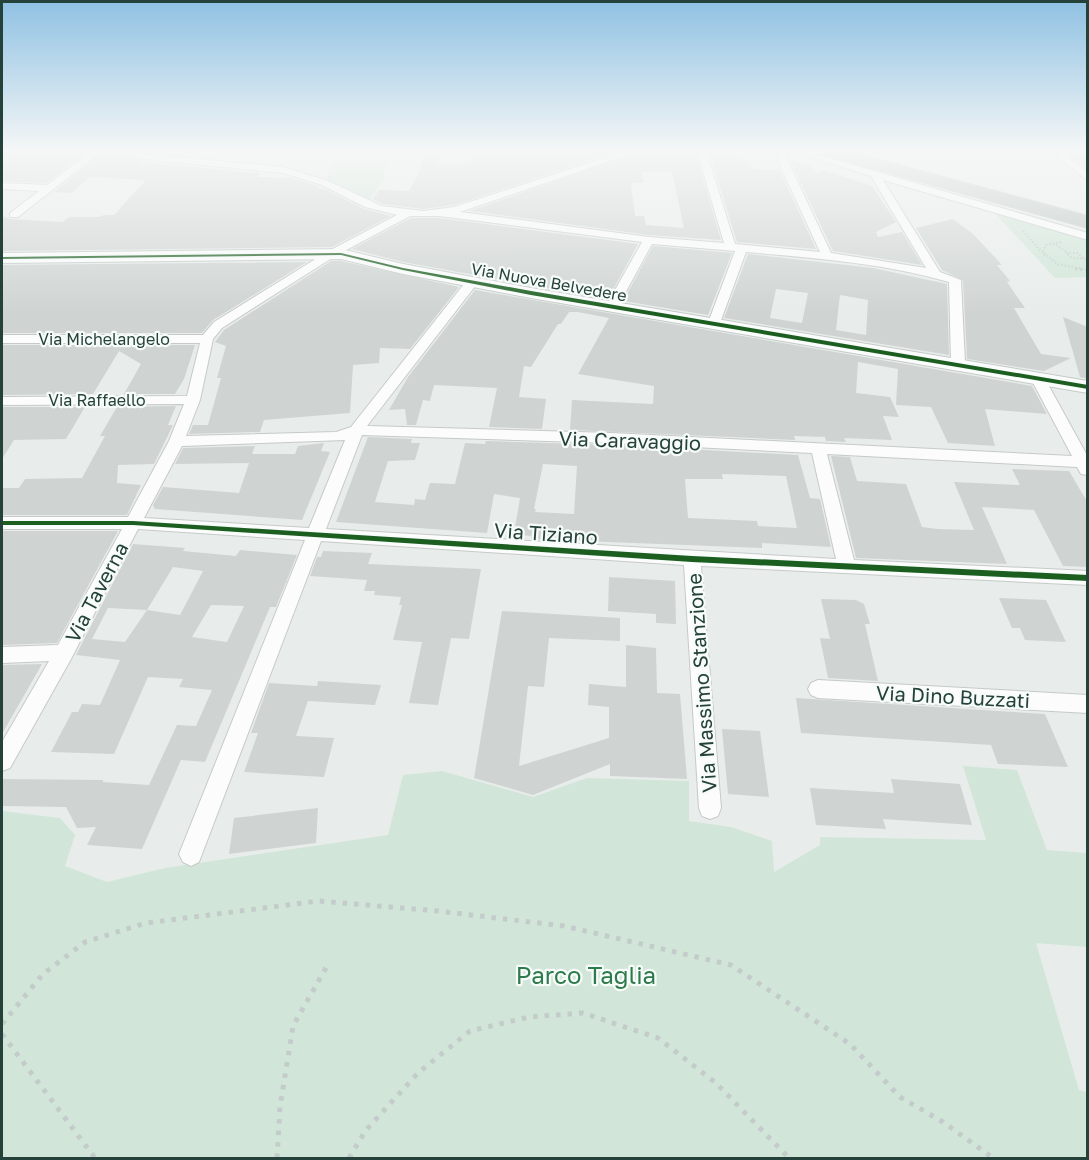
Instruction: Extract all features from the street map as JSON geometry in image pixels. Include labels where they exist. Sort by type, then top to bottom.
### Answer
[{"type":"highway","points":[[1026,205],[1088,222]]},
{"type":"street","points":[[14,215],[26,205]]},
{"type":"street","points":[[370,205],[410,213],[441,213],[649,240],[827,256],[935,273],[955,280],[958,363]]},
{"type":"street","points":[[441,213],[466,205]]},
{"type":"street","points":[[714,323],[736,247],[722,205]]},
{"type":"street","points":[[803,205],[827,256]]},
{"type":"street","points":[[893,205],[935,273]]},
{"type":"street","points":[[979,205],[1088,237]]},
{"type":"street","points":[[207,339],[218,325],[331,254],[410,213]]},
{"type":"street","points":[[612,306],[649,240]]},
{"type":"street","name":"Via Nuova Belvedere","points":[[2,258],[331,254],[472,282],[958,363],[1088,387]]},
{"type":"street","points":[[191,854],[356,430],[472,282]]},
{"type":"street","name":"Via Michelangelo","points":[[2,339],[207,339]]},
{"type":"street","name":"Via Taverna","points":[[2,761],[64,653],[177,441],[193,400],[207,339]]},
{"type":"street","points":[[1038,379],[1085,466]]},
{"type":"street","name":"Via Raffaello","points":[[2,401],[193,400]]},
{"type":"street","name":"Via Caravaggio","points":[[177,441],[338,437],[356,430],[622,438],[818,448],[1085,466]]},
{"type":"street","points":[[818,448],[847,568]]},
{"type":"street","name":"Via Tiziano","points":[[2,523],[133,523],[847,568],[1088,578]]},
{"type":"street","name":"Via Massimo Stanzione","points":[[692,559],[710,808]]},
{"type":"street","points":[[2,655],[64,653]]},
{"type":"street","name":"Via Dino Buzzati","points":[[818,689],[1088,704]]},
{"type":"path","points":[[1051,240],[1054,245],[1067,252],[1078,253],[1085,259]]},
{"type":"path","points":[[1046,245],[1043,252],[1046,257],[1064,266],[1088,270]]},
{"type":"path","points":[[1067,252],[1067,256],[1072,258],[1085,259]]},
{"type":"path","points":[[1064,266],[1072,258]]},
{"type":"path","points":[[2,1024],[43,974],[85,942],[146,923],[319,901],[438,911],[564,926],[731,965],[800,1008],[850,1044],[900,1096],[943,1122],[993,1158]]},
{"type":"path","points":[[277,1158],[280,1107],[293,1026],[327,966]]},
{"type":"path","points":[[349,1158],[366,1130],[418,1073],[470,1031],[529,1017],[583,1013],[658,1038],[716,1083],[789,1158]]},
{"type":"path","points":[[2,1034],[95,1158]]},
{"type":"green space","points":[[994,212],[1087,238],[1087,277],[1055,278]]},
{"type":"green space","name":"Parco Taglia","points":[[963,766],[1017,770],[1047,850],[1087,853],[1087,947],[1036,943],[1079,1090],[1087,1092],[1087,1158],[2,1158],[2,811],[60,818],[75,835],[65,866],[107,882],[165,868],[388,835],[403,775],[442,771],[533,797],[587,778],[689,781],[689,821],[731,827],[772,841],[774,872],[820,845],[820,837],[986,840]]},
{"type":"building","points":[[123,205],[356,205],[391,216],[332,247],[2,251],[2,216],[10,219],[63,222],[69,217],[114,215]]},
{"type":"building","points":[[392,205],[453,205],[423,209]]},
{"type":"building","points":[[487,205],[634,205],[635,216],[644,216],[646,225],[684,228],[679,205],[711,205],[721,240],[649,235],[470,211]]},
{"type":"building","points":[[726,205],[796,205],[816,249],[737,242]]},
{"type":"building","points":[[811,205],[885,205],[896,222],[876,232],[878,237],[902,232],[922,265],[833,251]]},
{"type":"building","points":[[411,218],[439,218],[638,244],[608,299],[403,262],[352,249]]},
{"type":"building","points":[[953,219],[973,234],[1002,265],[997,265],[1010,281],[1007,282],[1025,308],[1014,308],[1041,354],[1071,358],[1044,371],[967,359],[963,280],[942,270],[916,228]]},
{"type":"building","points":[[653,246],[732,253],[708,315],[623,301]]},
{"type":"building","points":[[748,254],[873,268],[947,284],[949,355],[724,318]],"holes":[[[776,289],[808,293],[802,323],[770,318]],[[840,295],[868,300],[866,335],[836,330]]]},
{"type":"building","points":[[331,261],[341,261],[459,287],[410,349],[380,348],[379,363],[353,365],[350,413],[264,420],[260,432],[189,434],[193,425],[208,425],[221,378],[217,378],[226,346],[215,342],[224,330]]},
{"type":"building","points":[[307,262],[213,320],[202,333],[2,333],[2,265]]},
{"type":"building","points":[[475,290],[1032,386],[1047,414],[985,409],[995,446],[948,443],[931,407],[896,405],[898,369],[858,362],[856,393],[890,397],[899,417],[883,416],[892,440],[844,438],[846,442],[826,441],[825,437],[794,436],[795,440],[570,430],[572,400],[653,404],[654,386],[578,374],[609,318],[569,312],[561,324],[558,324],[531,367],[524,366],[519,397],[546,399],[542,429],[489,427],[497,388],[434,385],[430,401],[423,400],[416,425],[407,425],[405,409],[389,410],[408,377]]},
{"type":"building","points":[[1063,317],[1088,327],[1088,379],[1080,377]]},
{"type":"building","points":[[2,345],[195,345],[184,379],[175,394],[124,394],[141,364],[119,351],[93,394],[2,395]]},
{"type":"building","points":[[176,406],[168,425],[173,425],[154,464],[118,465],[117,483],[141,485],[127,515],[2,515],[2,488],[19,488],[25,479],[82,478],[105,436],[100,436],[117,407]]},
{"type":"building","points":[[2,407],[85,407],[66,439],[14,440],[2,459]]},
{"type":"building","points":[[368,437],[412,439],[411,443],[420,443],[415,460],[388,461],[375,502],[414,505],[415,499],[425,500],[430,483],[455,484],[465,443],[485,444],[486,441],[611,445],[798,455],[810,498],[820,499],[831,547],[762,543],[762,548],[531,539],[531,536],[514,534],[520,498],[494,494],[487,533],[336,522]],"holes":[[[543,464],[577,466],[574,514],[535,512]],[[722,474],[786,476],[797,528],[758,526],[757,521],[688,518],[685,479],[723,479]]]},
{"type":"building","points":[[324,443],[321,451],[330,452],[302,520],[155,509],[153,505],[163,487],[239,493],[249,463],[175,464],[183,448],[255,446],[252,454],[295,454],[298,446]]},
{"type":"building","points":[[831,456],[850,457],[857,481],[906,484],[922,527],[938,529],[974,530],[954,482],[1020,485],[1012,469],[1069,471],[1088,503],[1088,567],[1063,566],[1034,510],[982,507],[1007,564],[856,558]]},
{"type":"building","points":[[2,531],[118,531],[57,643],[2,645]]},
{"type":"building","points":[[133,544],[185,548],[183,551],[236,556],[240,550],[297,555],[276,607],[270,607],[205,762],[181,760],[142,849],[87,845],[96,827],[77,828],[66,807],[2,806],[2,779],[103,780],[103,782],[149,785],[177,725],[196,726],[212,690],[179,687],[183,679],[148,677],[114,754],[51,752],[72,712],[78,712],[82,704],[100,705],[120,660],[76,655]],"holes":[[[173,567],[203,571],[180,615],[147,610]],[[211,605],[244,606],[227,642],[192,637]],[[108,608],[147,610],[125,642],[92,639]]]},
{"type":"building","points":[[323,551],[372,553],[368,564],[481,569],[469,639],[451,638],[438,705],[409,703],[422,642],[393,640],[402,605],[399,605],[401,597],[374,595],[375,591],[364,591],[367,580],[310,576],[317,557],[321,557]]},
{"type":"building","points":[[609,577],[675,581],[676,624],[656,623],[656,614],[608,611]]},
{"type":"building","points":[[999,598],[1046,600],[1066,642],[1025,640],[1020,628],[1012,628]]},
{"type":"building","points":[[821,599],[856,600],[864,604],[870,624],[865,624],[878,681],[828,678],[820,638],[830,639]]},
{"type":"building","points":[[502,611],[620,618],[620,641],[549,638],[544,687],[528,686],[519,766],[609,738],[609,707],[588,705],[589,684],[626,687],[626,645],[656,648],[657,693],[680,694],[687,779],[610,776],[610,764],[533,795],[474,778]]},
{"type":"building","points":[[42,664],[2,734],[2,665]]},
{"type":"building","points":[[318,681],[381,685],[375,705],[308,701],[296,736],[334,738],[324,777],[244,772],[258,733],[251,733],[269,683],[317,686]]},
{"type":"building","points":[[796,698],[1045,714],[1068,767],[998,764],[991,745],[801,733]]},
{"type":"building","points":[[722,729],[760,731],[769,797],[728,794]]},
{"type":"building","points":[[891,779],[960,784],[972,825],[883,819],[886,829],[816,825],[810,788],[894,793]]},
{"type":"building","points":[[318,808],[316,843],[229,854],[234,818]]},
{"type":"cycle path","points":[[2,258],[341,254],[403,269],[531,293],[1088,387]]},
{"type":"cycle path","points":[[2,523],[133,523],[692,559],[1088,578]]}]
